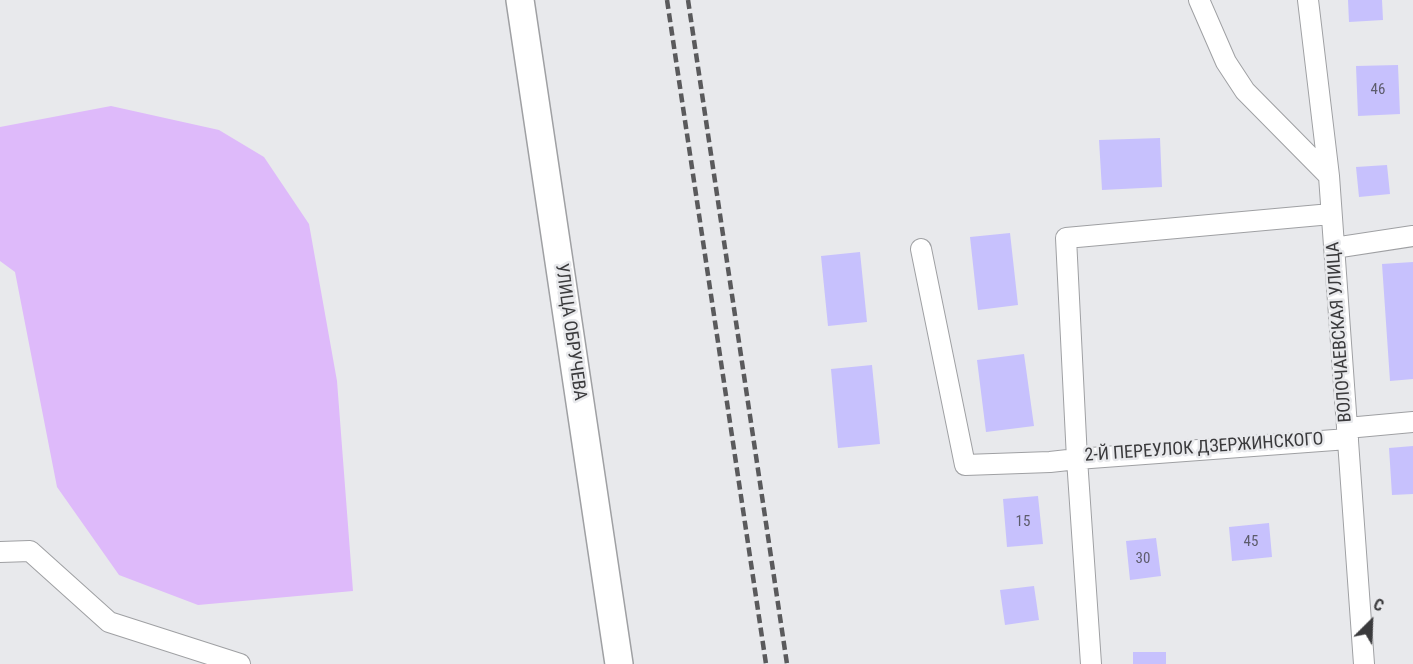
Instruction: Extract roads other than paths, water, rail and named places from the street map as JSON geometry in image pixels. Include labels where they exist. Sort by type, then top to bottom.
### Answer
[{"type":"street","name":"УЛИЦА ОБРУЧЕВА","points":[[520,0],[619,664]]},
{"type":"street","points":[[1199,0],[1226,62],[1245,91],[1329,177]]},
{"type":"street","name":"ВОЛОЧАЕВСКАЯ УЛИЦА","points":[[1308,0],[1329,177],[1364,664]]},
{"type":"street","name":"2-Й ПЕРЕУЛОК ДЗЕРЖИНСКОГО","points":[[1331,214],[1066,238],[1077,459],[1347,433],[1413,422]]},
{"type":"street","points":[[1334,248],[1413,236]]},
{"type":"street","points":[[921,249],[965,465],[1077,459],[1091,664]]},
{"type":"street","points":[[0,552],[30,551],[109,622],[240,664]]},
{"type":"railway","points":[[667,0],[766,664]]},
{"type":"railway","points":[[688,0],[787,664]]}]
